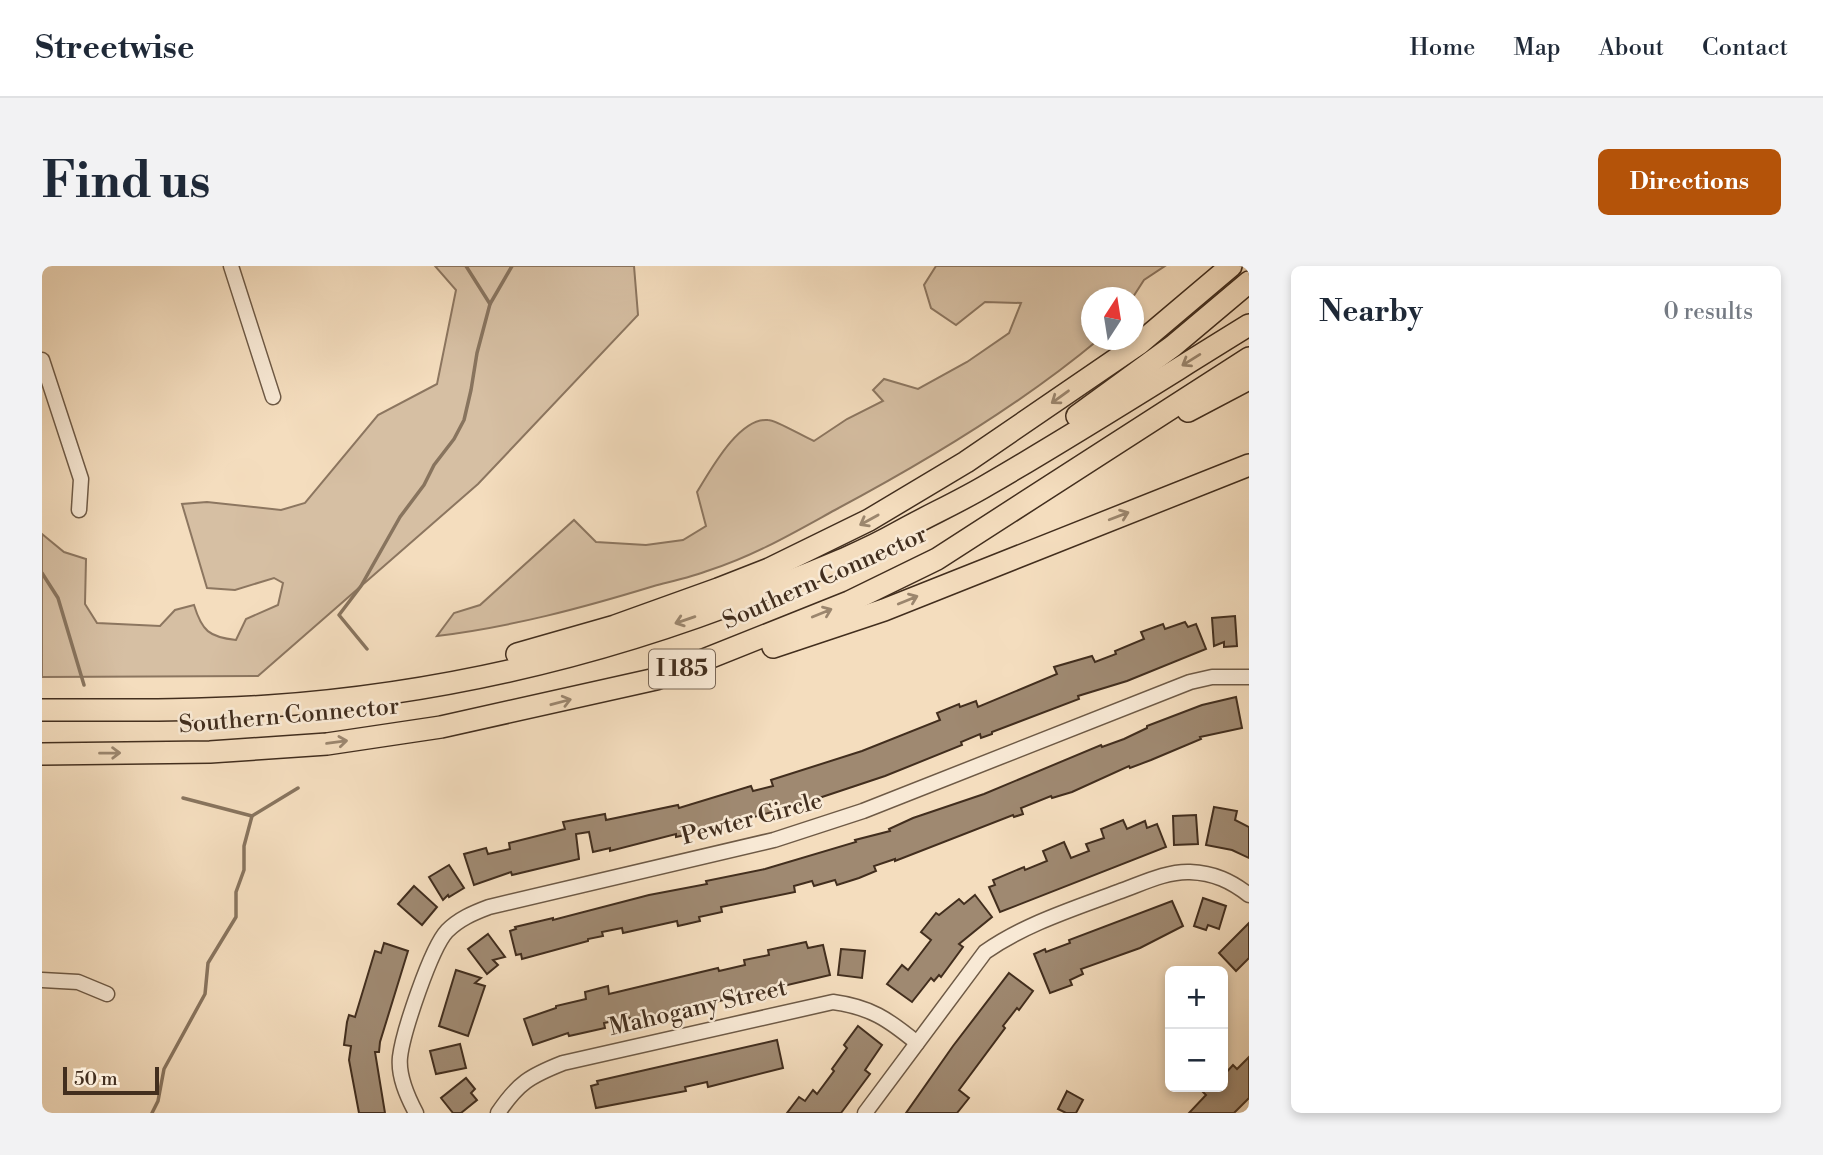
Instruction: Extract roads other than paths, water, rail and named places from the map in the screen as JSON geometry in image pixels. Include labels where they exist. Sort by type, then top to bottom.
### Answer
[{"type":"highway","points":[[1103,367],[1216,266]]},
{"type":"highway","points":[[179,709],[340,689],[453,669],[576,638],[718,589],[869,520],[966,462],[1140,343],[1231,266]]},
{"type":"highway","points":[[920,520],[1133,376],[1249,282]]},
{"type":"highway","name":"Southern Connector","points":[[42,710],[270,706],[370,695],[468,680],[649,633],[736,603],[900,532],[985,487],[1249,324]]},
{"type":"highway","name":"Southern Connector","points":[[42,754],[210,752],[327,744],[441,727],[656,679],[849,602],[937,559],[1249,358]]},
{"type":"highway","points":[[1113,446],[1220,396],[1249,379]]},
{"type":"highway","points":[[656,679],[724,663],[884,610],[1249,465]]},
{"type":"street","points":[[231,266],[273,397]]},
{"type":"street","points":[[42,360],[81,479],[79,510]]},
{"type":"street","name":"Pewter Circle","points":[[416,1113],[402,1079],[400,1057],[430,959],[446,932],[468,915],[489,907],[774,840],[876,806],[1190,682],[1212,677],[1249,677]]},
{"type":"street","points":[[865,1113],[985,951],[1002,940],[1060,914],[1166,875],[1188,872],[1211,875],[1232,882],[1249,895]]},
{"type":"street","points":[[42,981],[78,982],[107,994]]},
{"type":"street","name":"Mahogany Street","points":[[498,1113],[520,1084],[563,1063],[833,1002],[857,1005],[880,1014],[917,1043]]},
{"type":"waterway","points":[[466,266],[490,304]]},
{"type":"waterway","points":[[367,649],[339,615],[361,586],[400,517],[424,485],[464,420],[490,304],[512,266]]},
{"type":"waterway","points":[[42,573],[58,598],[84,685]]},
{"type":"waterway","points":[[152,1113],[158,1101],[164,1069],[205,994],[208,963],[236,917],[236,892],[244,870],[244,846],[252,816],[298,788]]},
{"type":"waterway","points":[[183,798],[252,816]]}]
